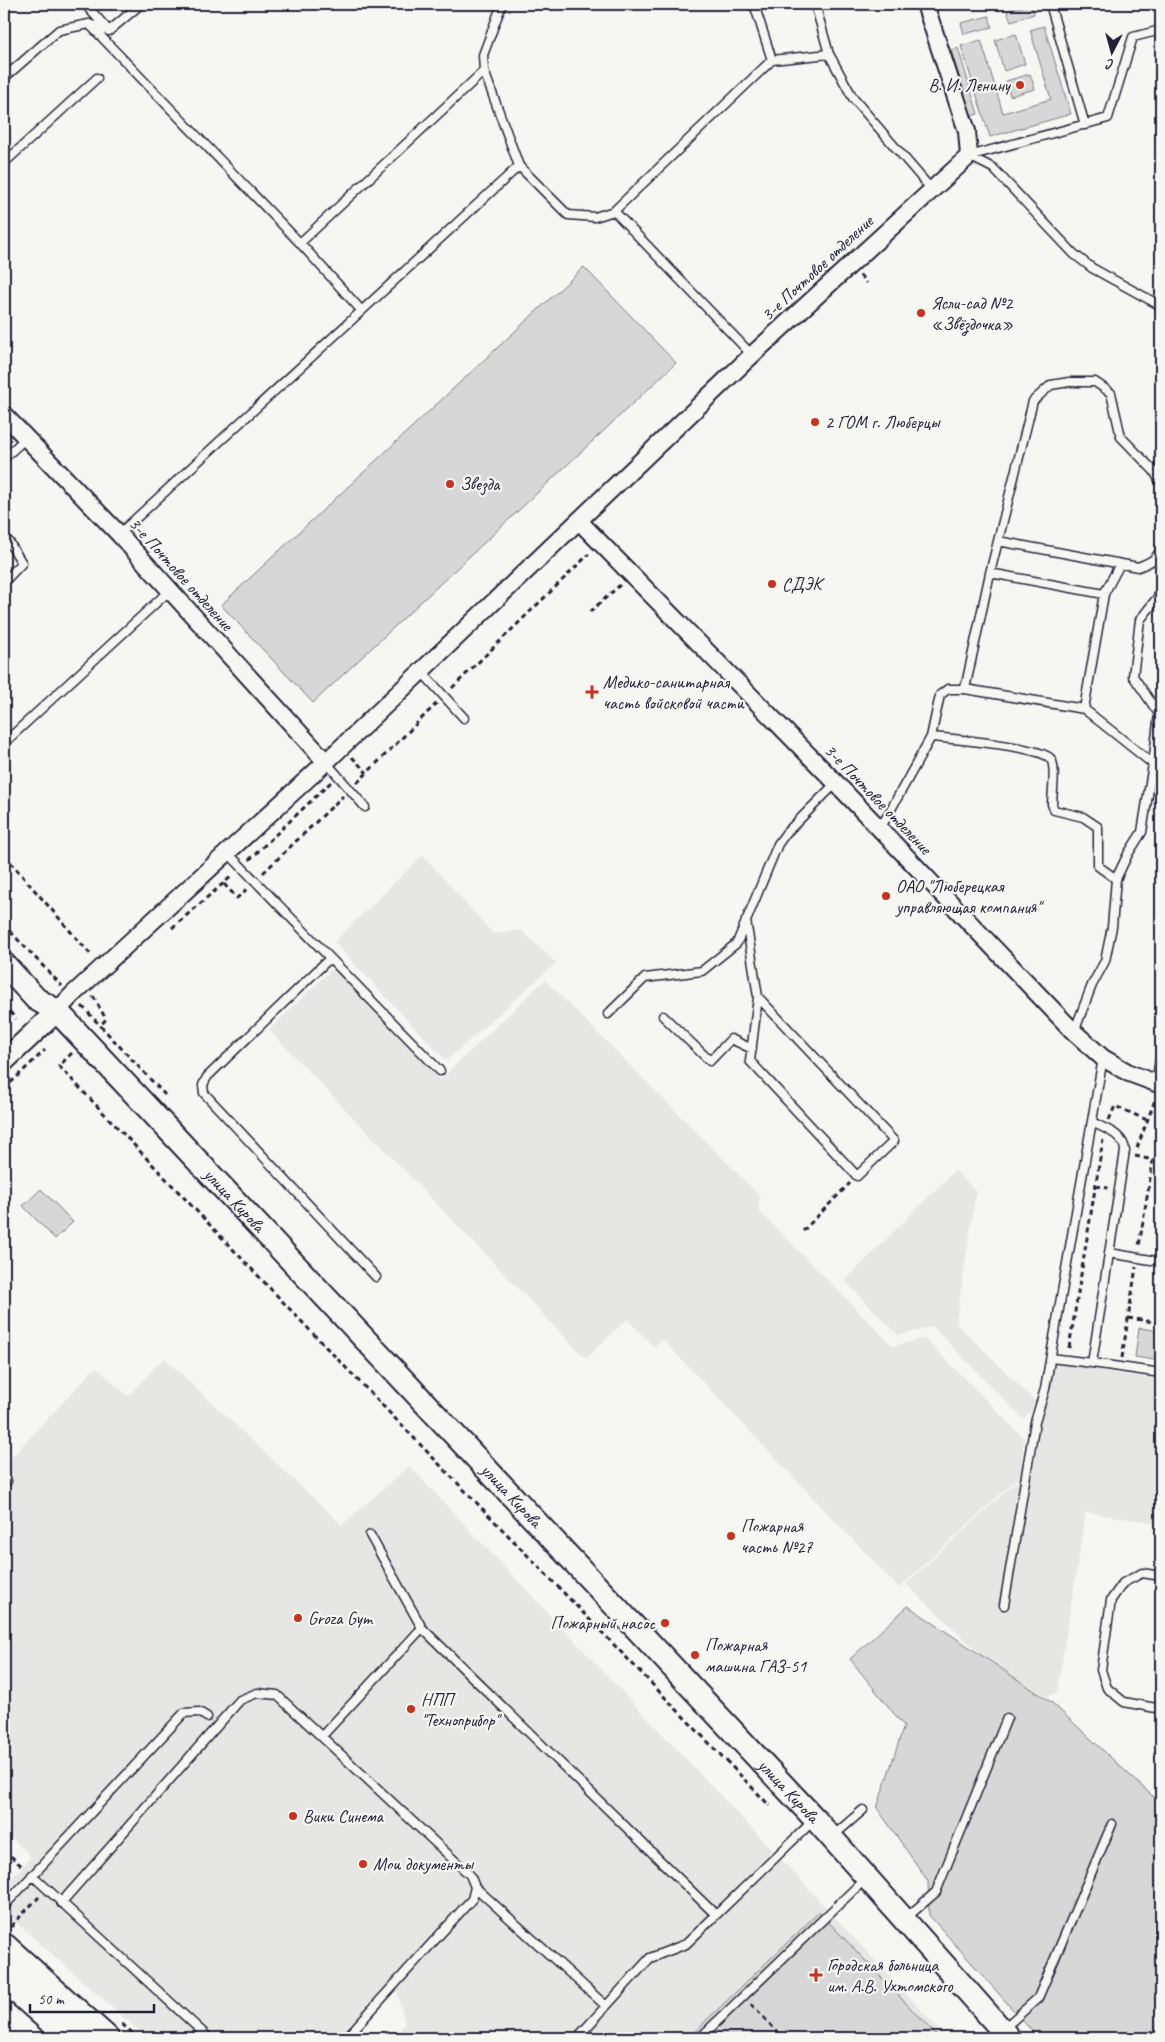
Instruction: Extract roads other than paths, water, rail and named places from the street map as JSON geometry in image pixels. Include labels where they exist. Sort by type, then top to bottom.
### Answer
[{"type":"main road","name":"улица Кирова","points":[[4,964],[36,999],[57,1010],[815,1819],[1006,2034]]},
{"type":"main road","points":[[8,1936],[105,2038]]},
{"type":"main road","points":[[4,1978],[70,2038]]},
{"type":"street","points":[[925,4],[967,131],[969,156]]},
{"type":"street","name":"3-е Почтовое отделение","points":[[57,1010],[226,852],[326,762],[752,355],[969,156]]},
{"type":"street","name":"3-е Почтовое отделение","points":[[4,415],[25,439],[119,534],[326,762]]},
{"type":"street","name":"3-е Почтовое отделение","points":[[579,521],[836,783],[1074,1032],[1103,1058],[1159,1085]]},
{"type":"street","points":[[4,1061],[57,1010]]},
{"type":"lane","points":[[85,4],[110,31]]},
{"type":"lane","points":[[110,31],[141,4]]},
{"type":"lane","points":[[502,4],[483,55],[484,71],[519,166],[568,215],[595,217],[614,211],[772,60],[829,54]]},
{"type":"lane","points":[[754,4],[772,60]]},
{"type":"lane","points":[[814,4],[829,54],[853,98],[932,190]]},
{"type":"lane","points":[[1050,4],[1085,125]]},
{"type":"lane","points":[[4,78],[59,30],[89,24],[110,31]]},
{"type":"lane","points":[[89,24],[300,243],[361,310]]},
{"type":"lane","points":[[969,156],[1108,118],[1134,37],[1161,30]]},
{"type":"lane","points":[[300,243],[484,71]]},
{"type":"lane","points":[[4,163],[97,78]]},
{"type":"lane","points":[[969,156],[993,168],[1074,254],[1092,268],[1161,306]]},
{"type":"lane","points":[[119,534],[519,166]]},
{"type":"lane","points":[[614,211],[752,355]]},
{"type":"lane","points":[[965,689],[990,573],[1033,401],[1051,385],[1070,382],[1095,382],[1112,393],[1121,438],[1154,471],[1161,483]]},
{"type":"lane","points":[[4,458],[25,439]]},
{"type":"lane","points":[[4,537],[22,564],[4,582]]},
{"type":"lane","points":[[998,541],[1138,567],[1150,563],[1160,553],[1161,547]]},
{"type":"lane","points":[[1084,709],[1104,594],[1120,564]]},
{"type":"lane","points":[[990,573],[1104,594]]},
{"type":"lane","points":[[4,742],[169,591]]},
{"type":"lane","points":[[1074,1032],[1092,985],[1105,962],[1112,927],[1116,879],[1128,854],[1142,832],[1153,764],[1158,714],[1133,676],[1140,620],[1161,592]]},
{"type":"lane","points":[[421,671],[464,718]]},
{"type":"lane","points":[[880,829],[931,737],[940,695],[948,689],[965,689],[1084,709],[1153,764]]},
{"type":"lane","points":[[931,737],[1004,745],[1042,754],[1050,758],[1054,766],[1052,804],[1054,810],[1083,817],[1098,827],[1098,866],[1116,879]]},
{"type":"lane","points":[[326,762],[365,807]]},
{"type":"lane","points":[[608,1014],[644,978],[702,971],[737,943],[778,844],[786,833],[836,783]]},
{"type":"lane","points":[[226,852],[440,1071]]},
{"type":"lane","points":[[746,920],[758,997],[750,1062],[857,1176],[894,1141],[758,997]]},
{"type":"lane","points":[[330,958],[207,1077],[203,1086],[204,1093],[376,1277]]},
{"type":"lane","points":[[663,1016],[710,1061],[731,1039],[752,1050]]},
{"type":"lane","points":[[1159,1085],[1161,1054]]},
{"type":"lane","points":[[1004,1605],[1035,1422],[1045,1389],[1103,1058]]},
{"type":"lane","points":[[1092,1122],[1119,1137],[1124,1142],[1125,1151],[1092,1359]]},
{"type":"lane","points":[[1109,1253],[1152,1260]]},
{"type":"lane","points":[[1050,1358],[1092,1359],[1161,1374]]},
{"type":"lane","points":[[370,1535],[422,1628],[716,1915]]},
{"type":"lane","points":[[1161,1576],[1142,1573],[1123,1583],[1111,1600],[1100,1670],[1107,1688],[1124,1702],[1161,1709]]},
{"type":"lane","points":[[322,1736],[422,1628]]},
{"type":"lane","points":[[61,1903],[240,1700],[257,1692],[277,1696],[322,1736],[470,1875],[475,1887],[606,2006]]},
{"type":"lane","points":[[4,1906],[184,1713],[199,1712],[207,1717]]},
{"type":"lane","points":[[904,1919],[936,1892],[1007,1718]]},
{"type":"lane","points":[[832,1838],[863,1810]]},
{"type":"lane","points":[[577,2038],[650,1958],[686,1944],[815,1819]]},
{"type":"lane","points":[[1006,2034],[1038,1998],[1112,1824]]},
{"type":"lane","points":[[32,1875],[209,2038]]},
{"type":"lane","points":[[700,2038],[866,1877]]},
{"type":"lane","points":[[346,2038],[472,1899],[475,1887]]},
{"type":"place","name":"В. И. Ленину","points":[[1020,85]]},
{"type":"place","name":"Ясли-сад №2 «Звёздочка»","points":[[921,313]]},
{"type":"place","name":"2 ГОМ г. Люберцы","points":[[815,422]]},
{"type":"place","name":"Звезда","points":[[450,484]]},
{"type":"place","name":"СДЭК","points":[[772,584]]},
{"type":"place","name":"Медико-санитарная часть войсковой части","points":[[592,692]]},
{"type":"place","name":"ОАО \"Люберецкая управляющая компания\"","points":[[886,896]]},
{"type":"place","name":"Пожарная часть №27","points":[[731,1536]]},
{"type":"place","name":"Groza Gym","points":[[298,1618]]},
{"type":"place","name":"Пожарный насос","points":[[665,1623]]},
{"type":"place","name":"Пожарная машина ГАЗ-51","points":[[695,1655]]},
{"type":"place","name":"НПП \"Техноприбор\"","points":[[411,1709]]},
{"type":"place","name":"Вики Синема","points":[[293,1816]]},
{"type":"place","name":"Мои документы","points":[[363,1864]]},
{"type":"place","name":"Городская больница им. А.В. Ухтомского","points":[[816,1975]]}]
